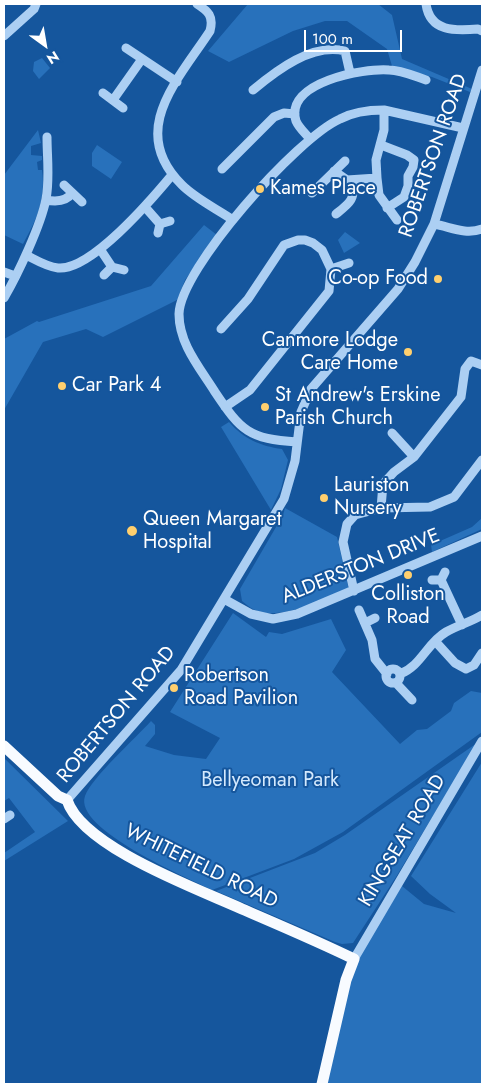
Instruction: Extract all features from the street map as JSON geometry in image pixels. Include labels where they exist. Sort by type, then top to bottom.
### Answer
[{"type":"main road","name":"WHITEFIELD ROAD","points":[[4,746],[58,796],[67,800],[70,810],[78,819],[126,855],[158,872],[354,959]]},
{"type":"main road","points":[[322,1084],[346,980],[354,959]]},
{"type":"street","points":[[4,36],[34,9],[36,4]]},
{"type":"street","points":[[197,4],[211,15],[212,23],[210,30],[159,113],[157,126],[159,152],[172,175],[184,187],[233,220]]},
{"type":"street","points":[[426,4],[427,11],[434,22],[445,29],[478,29],[482,32]]},
{"type":"street","points":[[126,48],[177,82]]},
{"type":"street","points":[[253,90],[287,64],[309,55],[334,49],[345,51],[350,74]]},
{"type":"street","points":[[113,100],[142,59]]},
{"type":"street","points":[[310,139],[299,126],[296,104],[311,88],[350,74],[390,70],[426,80]]},
{"type":"street","name":"ROBERTSON ROAD","points":[[67,800],[181,670],[284,499],[295,461],[301,412],[311,389],[398,289],[415,262],[434,224],[482,70]]},
{"type":"street","points":[[103,93],[122,108]]},
{"type":"street","points":[[297,442],[268,440],[252,435],[241,426],[225,407],[180,334],[179,312],[186,286],[233,220],[271,174],[310,139],[339,119],[371,110],[384,110],[463,128]]},
{"type":"street","points":[[384,110],[384,130],[376,160],[379,196],[397,220]]},
{"type":"street","points":[[222,169],[274,117],[284,113],[296,114]]},
{"type":"street","points":[[4,298],[26,255],[46,200],[47,137]]},
{"type":"street","points":[[381,145],[407,155],[414,160],[413,167],[408,176],[408,186],[404,197],[387,208]]},
{"type":"street","points":[[37,150],[47,150]]},
{"type":"street","points":[[312,193],[345,161]]},
{"type":"street","points":[[334,171],[353,181],[377,178]]},
{"type":"street","points":[[26,255],[46,265],[59,268],[79,263],[100,249],[145,207],[172,175]]},
{"type":"street","points":[[336,214],[352,200],[354,194],[353,181]]},
{"type":"street","points":[[64,185],[82,202]]},
{"type":"street","points":[[46,200],[57,202],[69,198],[72,193]]},
{"type":"street","points":[[145,207],[159,229],[170,221]]},
{"type":"street","points":[[434,224],[464,232],[482,229]]},
{"type":"street","points":[[221,329],[248,299],[284,245],[298,240],[313,243],[322,250],[331,269],[329,291],[250,390],[225,407]]},
{"type":"street","points":[[100,249],[112,267],[124,270]]},
{"type":"street","points":[[331,269],[349,263]]},
{"type":"street","points":[[104,275],[112,267]]},
{"type":"street","points":[[4,272],[15,276]]},
{"type":"street","points":[[381,508],[383,484],[394,472],[414,457],[461,397],[465,369],[471,361],[482,364]]},
{"type":"street","points":[[392,433],[414,457]]},
{"type":"street","points":[[354,591],[343,542],[344,533],[355,515],[381,508],[430,507],[454,497],[482,460]]},
{"type":"street","name":"ALDERSTON DRIVE","points":[[224,599],[251,614],[273,619],[298,614],[482,536]]},
{"type":"street","points":[[439,577],[462,626]]},
{"type":"street","points":[[360,610],[372,640],[375,659],[387,674],[389,682],[396,683],[412,700]]},
{"type":"street","points":[[400,674],[411,670],[434,641],[446,632],[482,615]]},
{"type":"street","points":[[365,623],[375,618]]},
{"type":"street","points":[[434,641],[455,663],[466,669],[474,665],[482,653]]},
{"type":"street","points":[[387,674],[393,669],[400,674]]},
{"type":"street","points":[[396,683],[399,680],[400,674]]},
{"type":"street","name":"KINGSEAT ROAD","points":[[354,959],[482,741]]},
{"type":"green space","points":[[248,4],[378,4],[392,15],[402,59],[472,89],[470,92],[432,77],[392,66],[387,49],[347,21],[325,21],[293,31],[229,62],[208,51]]},
{"type":"green space","points":[[42,58],[50,68],[39,79],[33,71],[34,62]]},
{"type":"green space","points":[[38,130],[41,143],[31,146],[31,155],[42,156],[42,160],[37,162],[38,170],[42,170],[43,190],[36,217],[23,244],[4,235],[4,175]]},
{"type":"green space","points":[[97,145],[122,162],[111,179],[92,166],[92,153]]},
{"type":"green space","points":[[204,225],[217,235],[185,280],[177,300],[103,337],[86,329],[43,342],[4,410],[4,339],[37,321],[39,322],[151,286]]},
{"type":"green space","points":[[345,232],[360,243],[344,253],[338,240]]},
{"type":"green space","points":[[229,422],[253,441],[282,449],[288,460],[281,489],[271,510],[221,427]]},
{"type":"green space","points":[[285,508],[337,537],[349,590],[302,608],[265,613],[253,609],[242,601],[240,589],[283,515]]},
{"type":"green space","points":[[482,518],[482,529],[432,552],[431,545],[472,527]]},
{"type":"green space","name":"Bellyeoman Park","points":[[233,613],[266,637],[269,632],[282,634],[331,619],[346,650],[332,672],[400,744],[417,730],[427,729],[451,711],[454,703],[471,691],[482,693],[482,732],[343,832],[294,859],[212,890],[158,864],[114,837],[96,823],[86,809],[85,796],[105,768],[151,721],[155,725],[155,734],[145,746],[174,755],[206,759],[220,738],[170,712]]},
{"type":"green space","points":[[477,743],[396,877],[353,943],[342,944],[335,942],[216,891],[315,853],[345,835]]},
{"type":"green space","points":[[4,758],[68,821],[4,861],[4,853],[35,832],[9,798],[4,801]]},
{"type":"green space","points":[[482,762],[482,1084],[326,1084],[352,973],[366,944],[402,886],[424,904],[456,913],[430,894],[411,876]]},
{"type":"place","name":"Kames Place","points":[[260,189]]},
{"type":"place","name":"Co-op Food","points":[[438,279]]},
{"type":"place","name":"Canmore Lodge Care Home","points":[[408,352]]},
{"type":"place","name":"Car Park 4","points":[[62,386]]},
{"type":"place","name":"St Andrew's Erskine Parish Church","points":[[265,407]]},
{"type":"place","name":"Lauriston Nursery","points":[[324,498]]},
{"type":"place","name":"Queen Margaret Hospital","points":[[132,531]]},
{"type":"place","name":"Colliston Road","points":[[408,575]]},
{"type":"place","name":"Robertson Road Pavilion","points":[[174,688]]}]
